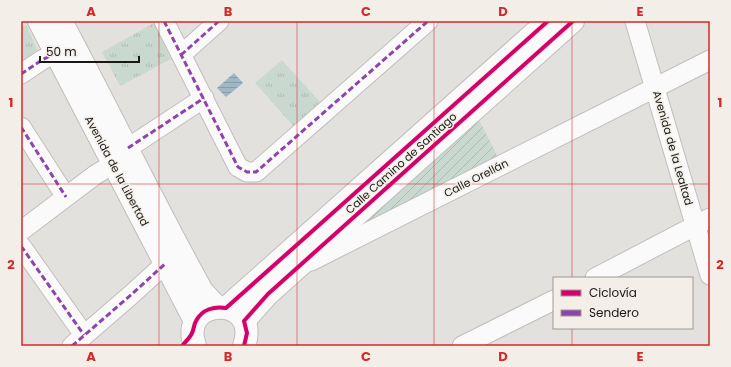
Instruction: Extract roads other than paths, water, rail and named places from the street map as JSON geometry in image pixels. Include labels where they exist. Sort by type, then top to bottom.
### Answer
[{"type":"main road","name":"Avenida de la Libertad","points":[[39,21],[166,263],[191,337]]},
{"type":"main road","name":"Avenida de la Libertad","points":[[61,21],[128,148],[140,175],[202,291],[221,307],[236,312],[244,321]]},
{"type":"main road","name":"Calle Camino de Santiago","points":[[191,337],[206,311],[221,307],[548,21]]},
{"type":"main road","name":"Calle Camino de Santiago","points":[[244,321],[268,294],[573,21]]},
{"type":"main road","points":[[244,321],[247,334],[244,346]]},
{"type":"street","points":[[164,21],[238,167],[247,172],[256,172],[428,21]]},
{"type":"street","points":[[181,55],[219,21]]},
{"type":"street","name":"Avenida de la Lealtad","points":[[635,21],[661,85],[705,223],[710,275]]},
{"type":"street","name":"Avenida de la Lealtad","points":[[649,21],[661,85]]},
{"type":"street","points":[[21,74],[42,60],[56,53]]},
{"type":"street","name":"Calle Orellán","points":[[296,269],[710,60]]},
{"type":"street","points":[[128,148],[204,98]]},
{"type":"street","points":[[21,127],[66,197]]},
{"type":"street","points":[[21,231],[95,175],[113,164]]},
{"type":"street","points":[[598,277],[705,223]]},
{"type":"street","points":[[21,246],[78,341],[166,263]]},
{"type":"street","points":[[462,346],[553,300]]},
{"type":"water","points":[[234,73],[243,83],[226,97],[217,88]]}]
